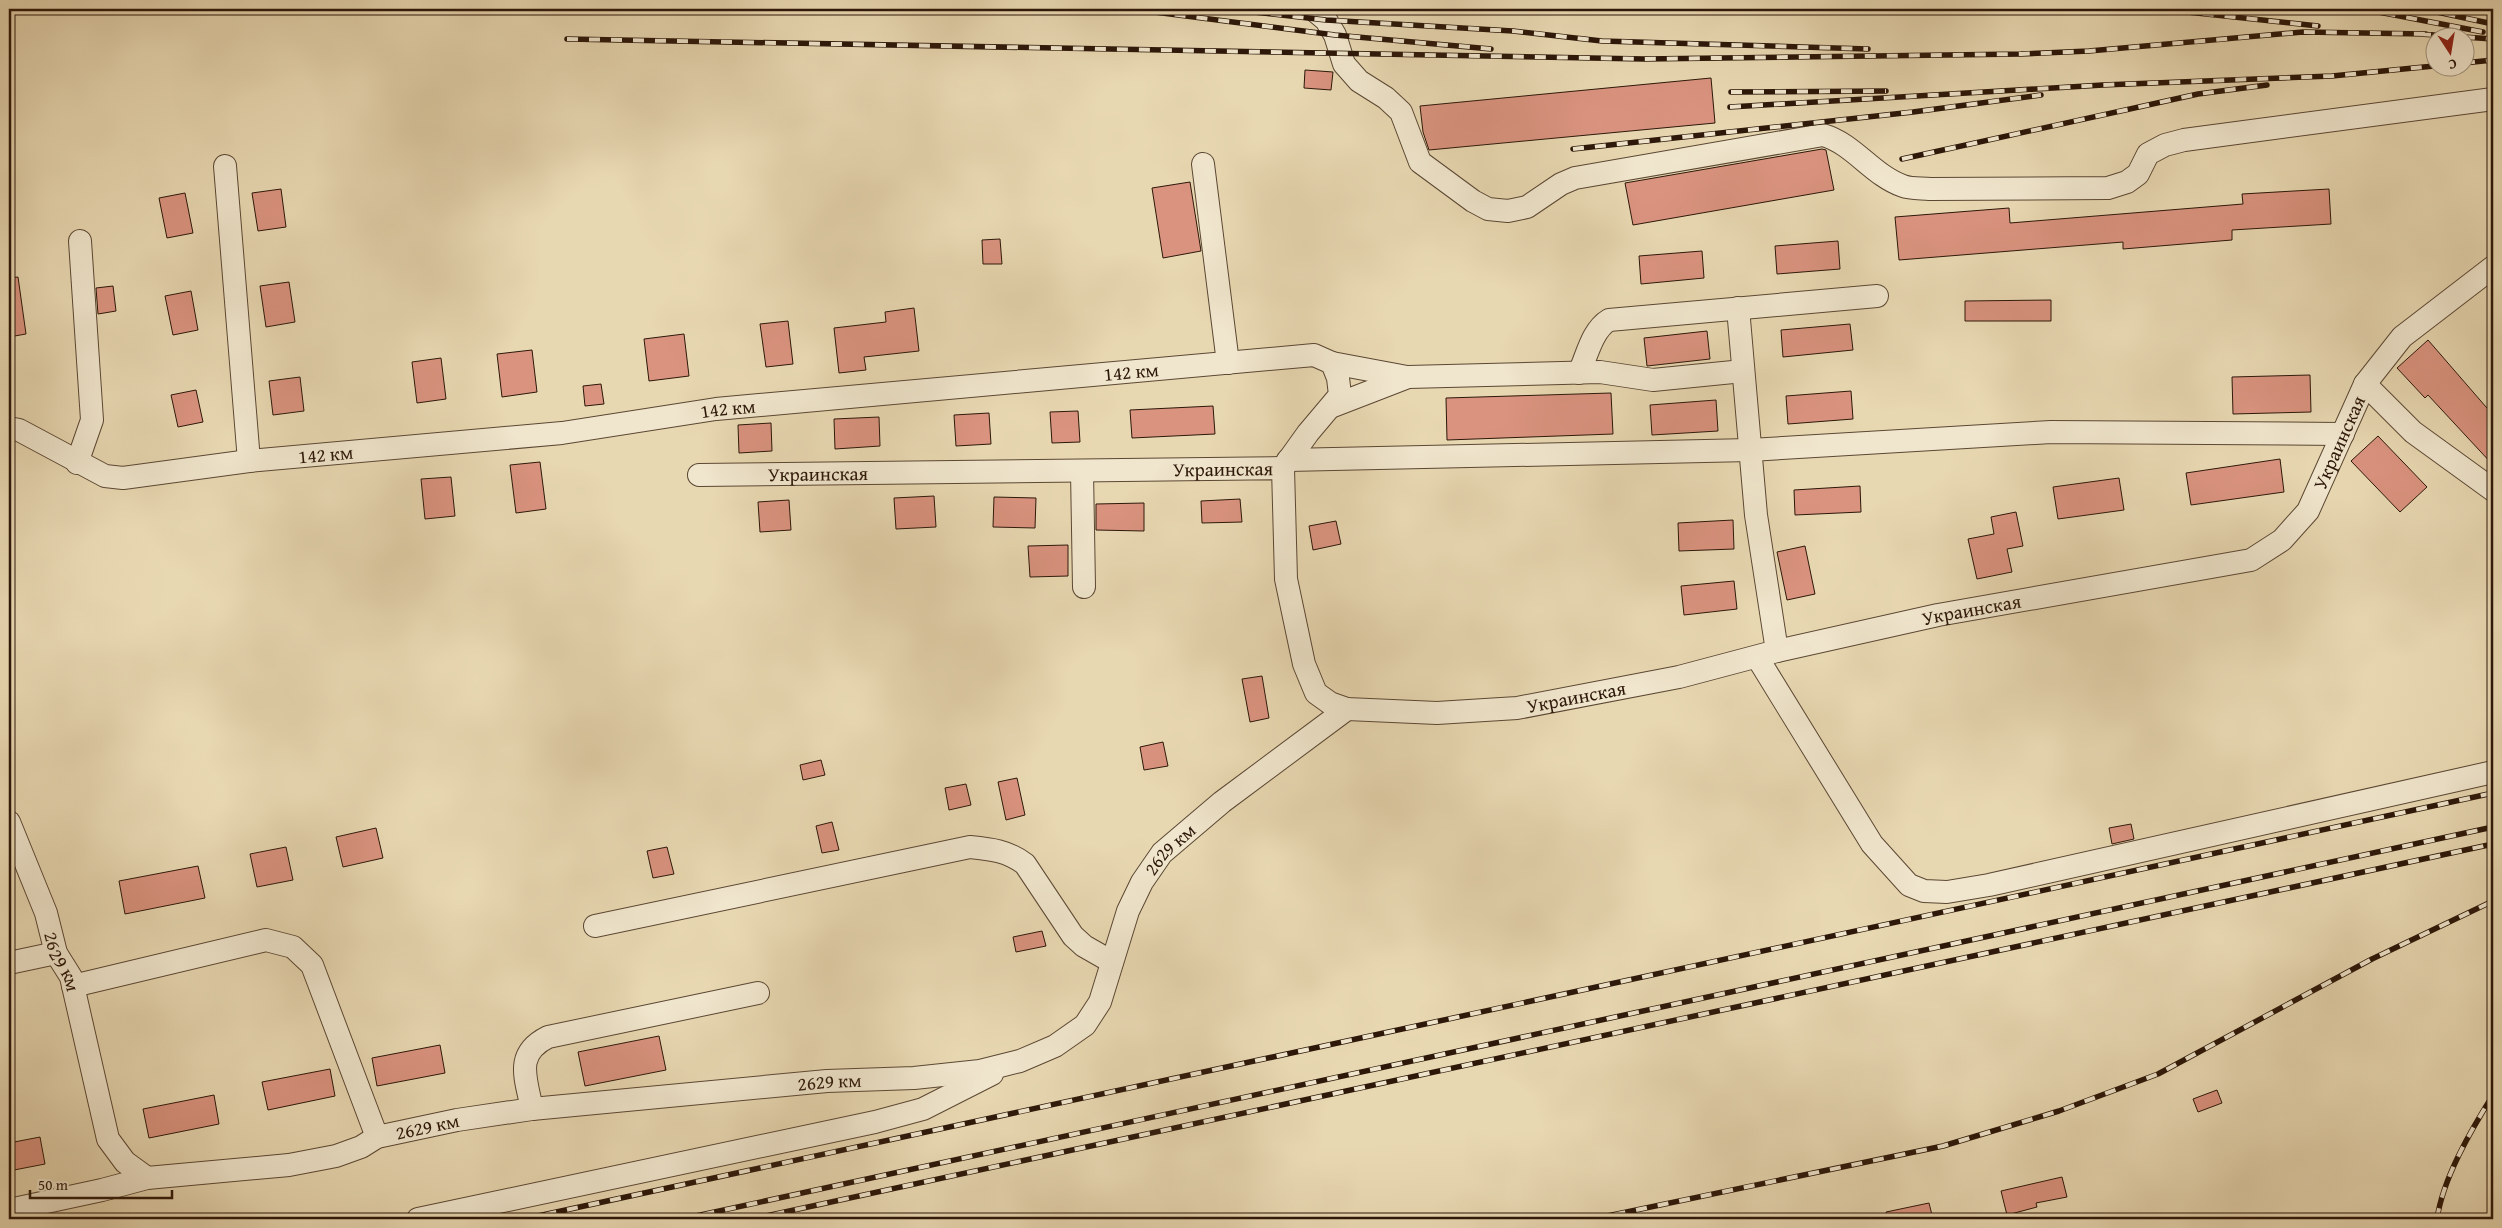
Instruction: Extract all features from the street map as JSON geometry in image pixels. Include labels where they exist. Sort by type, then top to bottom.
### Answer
[{"type":"street","points":[[1313,9],[1326,20],[1335,35],[1344,64],[1359,81],[1386,98],[1401,112],[1420,162],[1488,209],[1508,211],[1527,207],[1575,178],[1824,135],[1836,139],[1882,176],[1904,187],[1930,189],[2108,188],[2127,182],[2138,174],[2148,154],[2165,145],[2184,140],[2493,99]]},
{"type":"street","points":[[1203,164],[1228,363]]},
{"type":"street","points":[[225,166],[249,461]]},
{"type":"street","points":[[77,463],[92,420],[80,241]]},
{"type":"street","name":"Украинская","points":[[698,476],[1082,471],[1285,464],[1286,579],[1304,664],[1316,693],[1330,703],[1347,710],[1437,713],[1517,708],[1679,677],[1767,654],[1938,615],[2251,560],[2282,540],[2308,511],[2365,384],[2402,337],[2493,267]]},
{"type":"street","points":[[1590,372],[1596,333],[1601,325],[1609,320],[1877,296]]},
{"type":"street","points":[[1738,308],[1767,654],[1872,844],[1909,885],[1924,891],[1947,892],[1989,885],[2493,772]]},
{"type":"street","name":"142 км","points":[[9,428],[19,430],[77,463],[105,476],[123,478],[249,461],[562,434],[716,409],[1314,355],[1332,363],[1408,377]]},
{"type":"street","points":[[1285,464],[1340,395],[1338,378],[1332,363]]},
{"type":"street","points":[[1333,406],[1408,377],[1590,372],[1653,380],[1743,371]]},
{"type":"street","points":[[2365,384],[2413,432],[2493,490]]},
{"type":"street","points":[[1285,464],[1750,450],[2051,432],[2343,434]]},
{"type":"street","points":[[1082,471],[1084,587]]},
{"type":"street","name":"2629 км","points":[[9,1210],[102,1190],[147,1178],[289,1165],[336,1156],[361,1147],[377,1137],[457,1120],[532,1109],[827,1080],[914,1078],[980,1071],[1020,1061],[1055,1046],[1085,1024],[1100,1002],[1135,896],[1142,882],[1162,854],[1222,802],[1347,710]]},
{"type":"street","name":"2629 км","points":[[9,822],[46,914],[56,953],[68,970],[73,986],[108,1139],[124,1162],[147,1178]]},
{"type":"street","points":[[595,926],[970,847],[995,850],[1014,856],[1024,864],[1073,936],[1084,946],[1112,962]]},
{"type":"street","points":[[73,986],[266,940],[293,946],[312,965],[377,1137]]},
{"type":"street","points":[[9,963],[56,953]]},
{"type":"street","points":[[532,1109],[524,1060],[529,1050],[539,1041],[548,1037],[758,993]]},
{"type":"street","points":[[418,1219],[875,1122],[923,1109],[1020,1061]]},
{"type":"building","points":[[1305,70],[1333,72],[1331,90],[1304,88]]},
{"type":"building","points":[[1711,78],[1715,123],[1429,150],[1423,132],[1420,106]]},
{"type":"building","points":[[1822,149],[1826,150],[1834,190],[1633,225],[1625,183]]},
{"type":"building","points":[[1190,182],[1201,251],[1163,258],[1152,188]]},
{"type":"building","points":[[281,189],[286,227],[258,231],[252,193]]},
{"type":"building","points":[[2329,189],[2331,224],[2232,230],[2232,240],[2123,249],[2123,242],[1899,260],[1895,217],[2009,208],[2010,223],[2243,204],[2242,194]]},
{"type":"building","points":[[185,193],[193,233],[167,238],[159,198]]},
{"type":"building","points":[[1000,239],[1002,264],[983,264],[982,240]]},
{"type":"building","points":[[1838,241],[1840,269],[1777,274],[1775,246]]},
{"type":"building","points":[[1702,251],[1704,278],[1641,284],[1639,256]]},
{"type":"building","points":[[18,277],[26,334],[9,337],[9,278]]},
{"type":"building","points":[[289,282],[295,322],[266,327],[260,286]]},
{"type":"building","points":[[113,286],[116,311],[98,314],[96,288]]},
{"type":"building","points":[[191,291],[198,330],[173,335],[165,296]]},
{"type":"building","points":[[2051,300],[2051,321],[1965,321],[1965,301]]},
{"type":"building","points":[[914,308],[919,351],[864,357],[866,370],[839,373],[834,328],[886,322],[885,312]]},
{"type":"building","points":[[788,321],[793,364],[766,367],[760,324]]},
{"type":"building","points":[[1850,324],[1853,350],[1783,357],[1781,330]]},
{"type":"building","points":[[1707,331],[1710,359],[1647,366],[1644,338]]},
{"type":"building","points":[[684,334],[689,376],[649,381],[644,339]]},
{"type":"building","points":[[2428,340],[2493,415],[2493,465],[2428,395],[2425,398],[2397,368]]},
{"type":"building","points":[[532,350],[537,392],[502,397],[497,354]]},
{"type":"building","points":[[441,358],[446,399],[417,403],[412,362]]},
{"type":"building","points":[[2310,375],[2311,412],[2233,414],[2232,377]]},
{"type":"building","points":[[300,377],[304,411],[273,415],[269,381]]},
{"type":"building","points":[[601,384],[604,404],[585,406],[583,386]]},
{"type":"building","points":[[196,390],[203,422],[178,427],[171,395]]},
{"type":"building","points":[[1851,391],[1853,419],[1788,424],[1786,396]]},
{"type":"building","points":[[1611,393],[1613,434],[1447,440],[1446,398]]},
{"type":"building","points":[[1716,400],[1718,431],[1652,435],[1650,405]]},
{"type":"building","points":[[1213,406],[1215,434],[1132,438],[1130,410]]},
{"type":"building","points":[[1078,411],[1080,442],[1052,443],[1050,412]]},
{"type":"building","points":[[989,413],[991,444],[956,446],[954,415]]},
{"type":"building","points":[[879,417],[880,446],[835,449],[834,419]]},
{"type":"building","points":[[771,423],[772,451],[739,453],[738,425]]},
{"type":"building","points":[[2378,436],[2427,487],[2400,512],[2351,461]]},
{"type":"building","points":[[2280,459],[2284,492],[2191,505],[2186,473]]},
{"type":"building","points":[[540,462],[546,509],[516,513],[510,465]]},
{"type":"building","points":[[451,477],[455,516],[425,519],[421,479]]},
{"type":"building","points":[[2119,478],[2124,510],[2058,519],[2053,487]]},
{"type":"building","points":[[1860,486],[1861,512],[1795,515],[1794,490]]},
{"type":"building","points":[[934,496],[936,527],[896,529],[894,498]]},
{"type":"building","points":[[994,497],[1036,498],[1035,528],[993,527]]},
{"type":"building","points":[[1240,499],[1242,522],[1202,523],[1201,501]]},
{"type":"building","points":[[789,500],[791,530],[760,532],[758,502]]},
{"type":"building","points":[[1144,503],[1144,531],[1096,530],[1096,504]]},
{"type":"building","points":[[2016,512],[2023,546],[2007,549],[2012,572],[1977,579],[1968,539],[1994,534],[1991,517]]},
{"type":"building","points":[[1733,520],[1734,549],[1679,551],[1678,523]]},
{"type":"building","points":[[1336,521],[1341,544],[1313,550],[1309,526]]},
{"type":"building","points":[[1068,545],[1068,576],[1030,577],[1028,546]]},
{"type":"building","points":[[1805,546],[1815,594],[1787,600],[1777,552]]},
{"type":"building","points":[[1734,581],[1737,609],[1684,615],[1681,586]]},
{"type":"building","points":[[1262,676],[1269,718],[1250,722],[1242,679]]},
{"type":"building","points":[[1163,742],[1168,766],[1144,770],[1140,747]]},
{"type":"building","points":[[821,760],[825,775],[803,780],[800,765]]},
{"type":"building","points":[[1017,778],[1025,815],[1006,820],[998,782]]},
{"type":"building","points":[[966,784],[971,805],[949,810],[945,788]]},
{"type":"building","points":[[832,822],[839,850],[822,853],[816,826]]},
{"type":"building","points":[[2131,824],[2134,839],[2112,844],[2109,828]]},
{"type":"building","points":[[376,828],[383,858],[343,867],[336,837]]},
{"type":"building","points":[[286,847],[293,880],[257,887],[250,854]]},
{"type":"building","points":[[667,847],[674,874],[653,878],[647,851]]},
{"type":"building","points":[[198,866],[205,898],[125,914],[119,881]]},
{"type":"building","points":[[1042,931],[1046,946],[1016,952],[1013,937]]},
{"type":"building","points":[[659,1036],[666,1070],[585,1086],[578,1052]]},
{"type":"building","points":[[440,1045],[445,1073],[377,1086],[372,1058]]},
{"type":"building","points":[[330,1069],[335,1096],[268,1110],[262,1082]]},
{"type":"building","points":[[2217,1090],[2222,1103],[2198,1112],[2193,1099]]},
{"type":"building","points":[[214,1095],[219,1124],[149,1138],[143,1109]]},
{"type":"building","points":[[40,1137],[45,1164],[9,1171],[9,1143]]},
{"type":"building","points":[[2062,1177],[2067,1197],[2036,1203],[2037,1207],[2007,1215],[2001,1191]]},
{"type":"building","points":[[1929,1203],[1933,1219],[1887,1219],[1886,1212]]},
{"type":"railway","points":[[1131,9],[1335,35],[1491,49]]},
{"type":"railway","points":[[1227,9],[1326,20],[1513,31],[1602,41],[1868,49]]},
{"type":"railway","points":[[2159,9],[2318,26]]},
{"type":"railway","points":[[2363,9],[2483,32]]},
{"type":"railway","points":[[2423,9],[2493,24]]},
{"type":"railway","points":[[567,39],[1644,59],[2021,54],[2089,51],[2303,32],[2424,34]]},
{"type":"railway","points":[[2420,34],[2493,39]]},
{"type":"railway","points":[[2474,62],[2493,60]]},
{"type":"railway","points":[[1730,107],[2103,85],[2332,76],[2424,67]]},
{"type":"railway","points":[[1902,159],[2198,94],[2267,85]]},
{"type":"railway","points":[[1731,92],[1886,91]]},
{"type":"railway","points":[[1573,149],[1913,112],[2041,95]]},
{"type":"railway","points":[[524,1219],[2493,793]]},
{"type":"railway","points":[[682,1219],[2493,827]]},
{"type":"railway","points":[[752,1219],[2493,844]]},
{"type":"railway","points":[[1593,1219],[1943,1146],[2059,1111],[2158,1074],[2372,959],[2493,901]]},
{"type":"railway","points":[[2437,1219],[2445,1187],[2459,1155],[2493,1095]]}]
